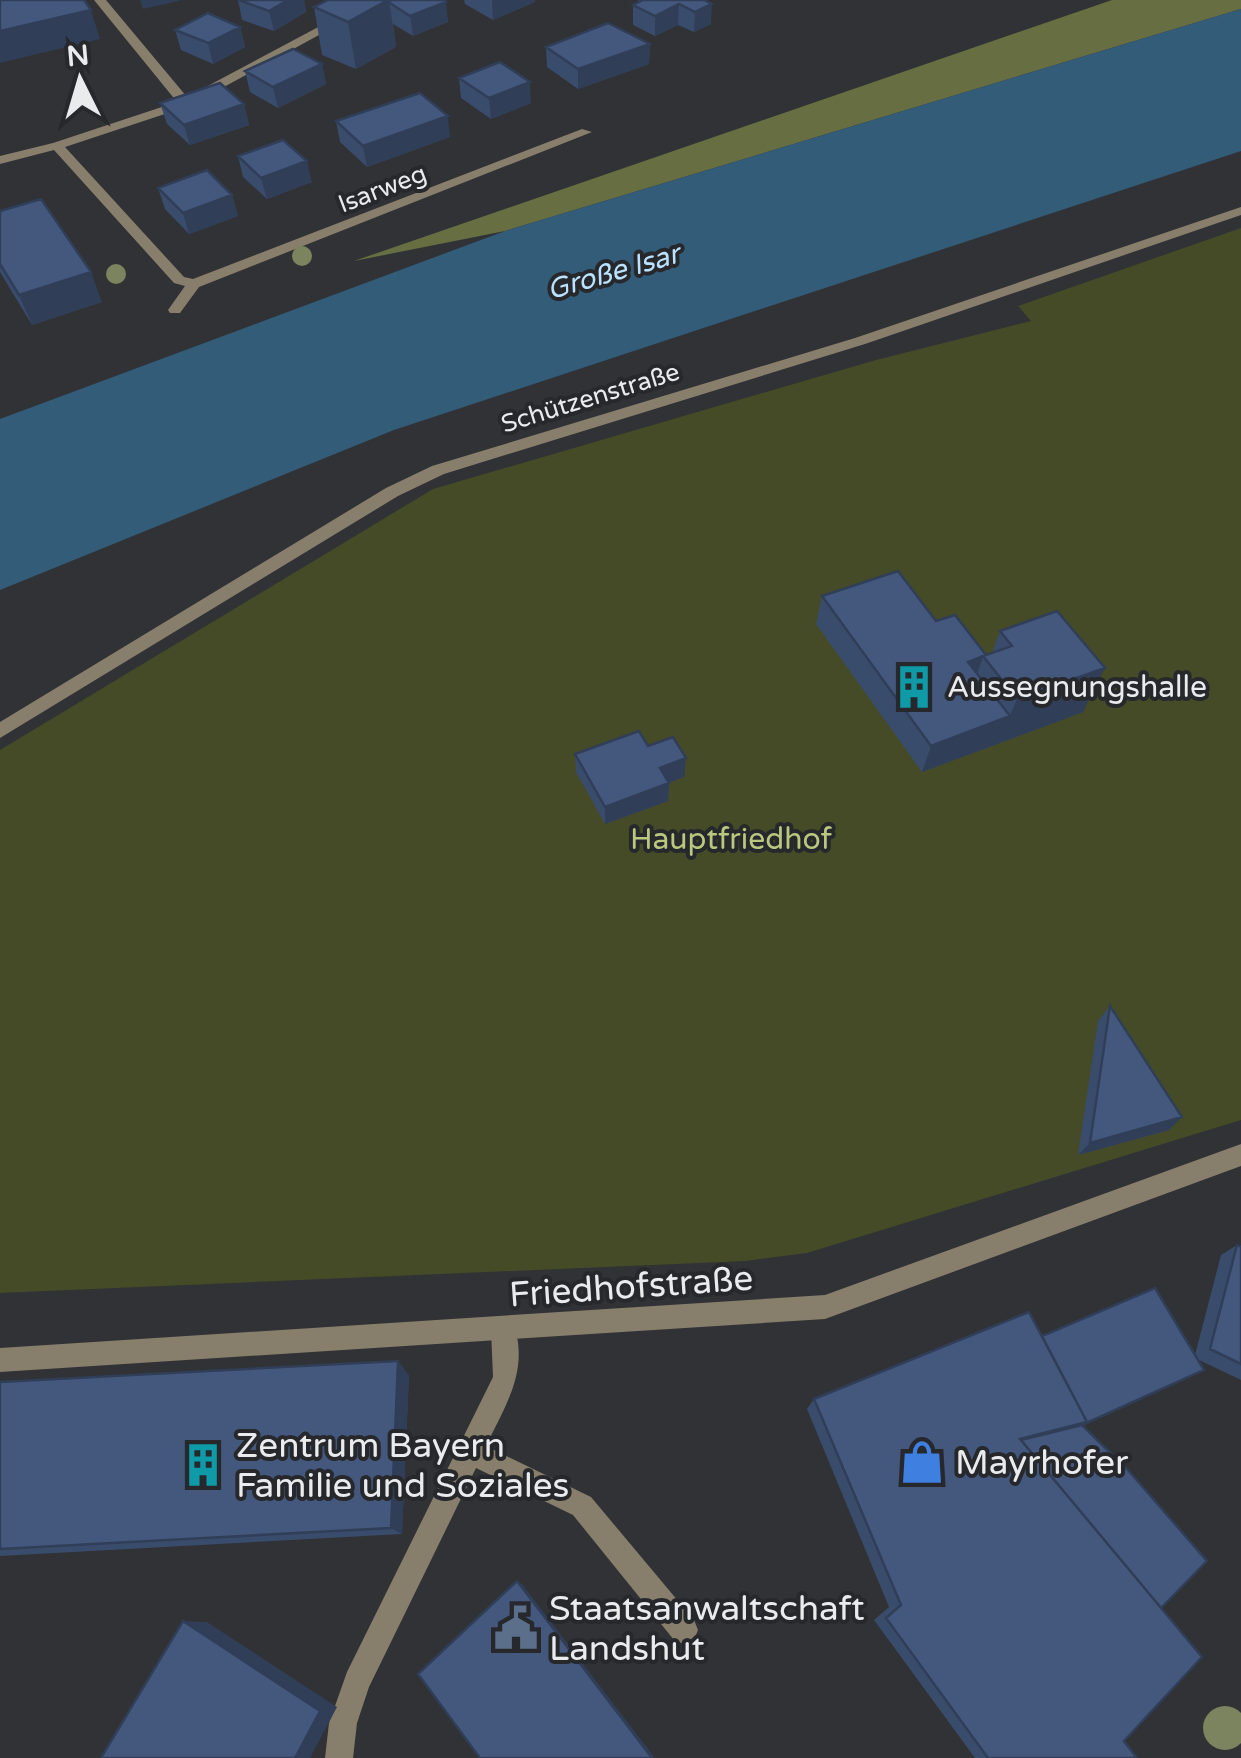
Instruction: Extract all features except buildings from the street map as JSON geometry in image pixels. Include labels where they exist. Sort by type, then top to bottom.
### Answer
[{"type":"street","points":[[100,0],[185,103]]},
{"type":"street","points":[[0,160],[57,146],[185,103],[377,0]]},
{"type":"street","name":"Isarweg","points":[[194,284],[586,132]]},
{"type":"street","points":[[57,146],[179,280],[194,284],[175,310]]},
{"type":"street","name":"Schützenstraße","points":[[0,732],[375,502],[438,470],[860,341],[1241,211]]},
{"type":"street","name":"Friedhofstraße","points":[[0,1360],[825,1307],[1241,1155]]},
{"type":"street","points":[[340,1758],[343,1723],[357,1682],[506,1378],[503,1329]]},
{"type":"street","points":[[469,1451],[582,1506],[684,1630]]},
{"type":"green space","points":[[1112,0],[1241,0],[1241,9],[505,231],[354,261]]},
{"type":"green space","name":"Hauptfriedhof","points":[[1241,228],[1241,1120],[807,1253],[745,1261],[0,1293],[0,750],[433,489],[876,360],[1031,321],[1018,306]]},
{"type":"water","name":"Große Isar","points":[[1241,9],[1241,151],[394,430],[0,590],[0,419],[505,231]]},
{"type":"place","name":"Aussegnungshalle","points":[[914,687]]},
{"type":"place","name":"Mayrhofer","points":[[922,1462]]},
{"type":"place","name":"Zentrum Bayern Familie und Soziales","points":[[203,1465]]},
{"type":"place","name":"Staatsanwaltschaft Landshut","points":[[516,1628]]}]
